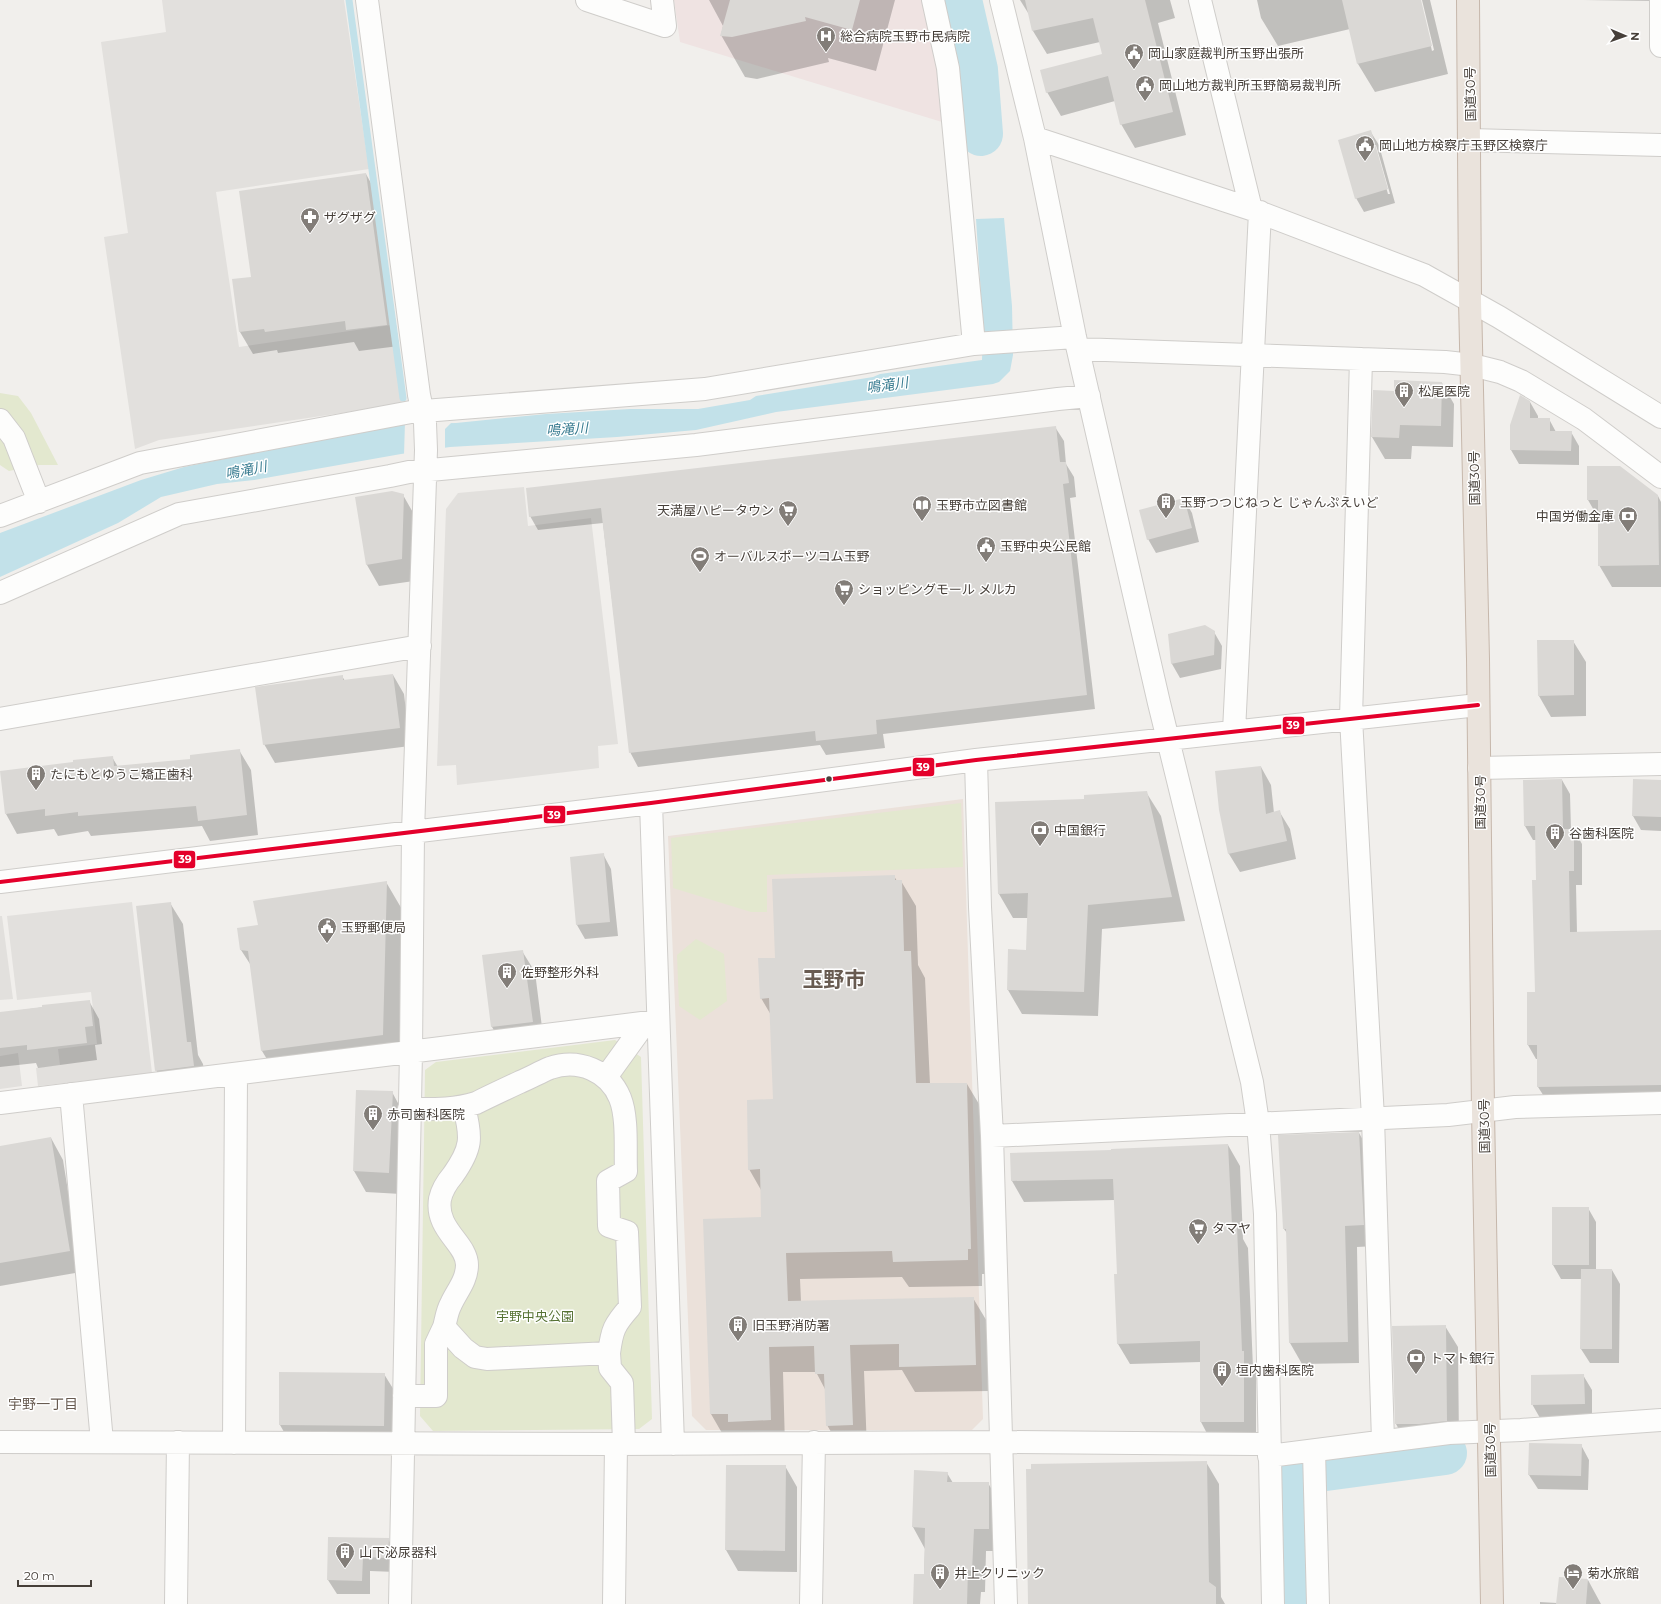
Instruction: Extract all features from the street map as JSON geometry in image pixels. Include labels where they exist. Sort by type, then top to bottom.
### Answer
[{"type":"highway","name":"国道30号","points":[[1468,0],[1470,300],[1492,1604]]},
{"type":"street","points":[[367,0],[419,395],[424,417],[426,461],[413,832],[411,1052],[400,1604]]},
{"type":"street","points":[[587,0],[665,26],[662,0]]},
{"type":"street","points":[[933,0],[948,68],[978,344]]},
{"type":"street","points":[[1001,0],[1035,138],[1076,343],[1168,738],[1250,1074],[1258,1123],[1265,1214],[1273,1604]]},
{"type":"street","points":[[1200,0],[1256,210],[1252,355],[1234,731]]},
{"type":"street","points":[[1661,0],[1661,46]]},
{"type":"street","points":[[1035,138],[1256,210],[1424,275],[1470,300],[1661,417]]},
{"type":"street","points":[[1470,140],[1661,146]]},
{"type":"street","points":[[0,516],[140,463],[424,417],[705,389],[978,344],[1015,341],[1076,343],[1252,355],[1445,362],[1472,365],[1500,372],[1527,385],[1584,419],[1661,477]]},
{"type":"street","points":[[1361,359],[1351,718],[1373,1118],[1383,1441]]},
{"type":"street","points":[[0,593],[179,514],[396,474],[426,461],[696,445],[1058,398],[1089,396]]},
{"type":"street","points":[[0,420],[14,438],[39,502]]},
{"type":"street","points":[[0,719],[420,646]]},
{"type":"street","points":[[0,882],[651,803],[976,760],[1478,705]]},
{"type":"street","points":[[976,760],[980,907],[992,1136],[1006,1604]]},
{"type":"street","points":[[1479,768],[1661,764]]},
{"type":"street","points":[[651,803],[652,1022],[673,1444]]},
{"type":"street","points":[[0,1103],[652,1022]]},
{"type":"street","points":[[606,1077],[652,1022]]},
{"type":"street","points":[[409,1109],[448,1110],[464,1107],[476,1103],[551,1068],[581,1065],[596,1070],[606,1077],[614,1086],[621,1099],[624,1115],[626,1171],[608,1181],[609,1226],[627,1232],[630,1307],[617,1322],[611,1334],[609,1353],[610,1368],[622,1383],[614,1604]]},
{"type":"street","points":[[234,1443],[236,1074]]},
{"type":"street","points":[[71,1094],[102,1442]]},
{"type":"street","points":[[992,1136],[1448,1115],[1515,1107],[1661,1103]]},
{"type":"street","points":[[404,1396],[436,1396],[436,1344],[444,1327],[450,1305],[462,1284],[466,1272],[466,1255],[448,1233],[440,1212],[440,1200],[445,1186],[463,1160],[470,1143],[469,1126],[464,1107]]},
{"type":"street","points":[[444,1327],[463,1348],[474,1357],[487,1359],[609,1353]]},
{"type":"street","points":[[0,1442],[620,1444],[1001,1442],[1254,1444],[1315,1464],[1383,1441],[1449,1433],[1490,1432],[1661,1420]]},
{"type":"street","points":[[176,1604],[178,1442]]},
{"type":"street","points":[[811,1604],[814,1442]]},
{"type":"street","points":[[1315,1464],[1318,1604]]},
{"type":"shaded area","points":[[162,0],[344,0],[369,169],[216,192],[239,347],[391,325],[402,404],[159,440],[135,449],[104,237],[128,233],[101,42],[166,32]]},
{"type":"shaded area","name":"総合病院玉野市民病院","points":[[674,0],[922,0],[937,65],[942,122],[680,42]]},
{"type":"shaded area","points":[[950,0],[973,0],[985,53],[994,140],[968,134],[964,63]]},
{"type":"shaded area","points":[[524,487],[528,526],[591,518],[618,744],[598,746],[599,768],[457,785],[456,765],[437,766],[446,509],[458,493]]},
{"type":"shaded area","points":[[963,799],[983,1419],[972,1430],[706,1430],[692,1416],[668,836]]},
{"type":"shaded area","points":[[132,902],[152,1073],[38,1086],[36,1068],[60,1065],[58,1049],[97,1044],[91,992],[17,1000],[7,916]]},
{"type":"shaded area","points":[[0,916],[2,916],[13,999],[0,1000]]},
{"type":"shaded area","points":[[18,1053],[22,1086],[0,1089],[0,1056]]},
{"type":"green space","points":[[0,393],[18,396],[31,413],[58,465],[39,465],[9,471],[0,465]]},
{"type":"green space","points":[[961,803],[963,867],[767,875],[767,912],[751,912],[673,888],[671,838]]},
{"type":"green space","points":[[696,939],[724,954],[727,1001],[700,1020],[679,1006],[677,955]]},
{"type":"green space","name":"宇野中央公園","points":[[615,1040],[641,1057],[652,1419],[639,1429],[433,1431],[420,1416],[425,1070],[436,1062]]},
{"type":"water","points":[[1004,218],[1012,306],[1013,355],[1010,371],[999,382],[776,412],[696,430],[617,437],[450,447],[401,454],[254,480],[217,484],[161,497],[118,523],[0,577],[0,533],[141,480],[184,467],[398,424],[456,423],[546,414],[630,409],[698,409],[750,400],[756,396],[873,377],[880,374],[982,360],[983,325],[976,219]]},
{"type":"pier","points":[[405,422],[452,422],[445,429],[445,449],[404,455]]},
{"type":"building","points":[[730,0],[860,0],[852,30],[805,17],[806,21],[732,37],[720,36]]},
{"type":"building","points":[[1025,0],[1145,0],[1173,112],[1120,125],[1108,76],[1046,93],[1040,70],[1102,54],[1093,18],[1032,31]]},
{"type":"building","points":[[1342,0],[1421,0],[1432,46],[1357,64]]},
{"type":"building","points":[[1371,130],[1388,189],[1355,199],[1338,140]]},
{"type":"building","name":"ザグザグ","points":[[366,173],[387,325],[346,330],[345,321],[265,332],[264,329],[239,332],[232,279],[251,277],[239,191]]},
{"type":"building","name":"松尾医院","points":[[1394,380],[1442,382],[1441,426],[1400,425],[1399,438],[1371,437],[1373,390],[1394,391]]},
{"type":"building","points":[[1520,395],[1530,401],[1530,418],[1550,418],[1550,431],[1572,431],[1571,451],[1510,450],[1510,425]]},
{"type":"building","name":"ショッピングモール メルカ","points":[[1056,426],[1060,462],[1066,462],[1069,483],[1063,484],[1087,695],[876,720],[877,734],[816,741],[815,731],[629,753],[601,508],[529,517],[526,488]]},
{"type":"building","name":"中国労働金庫","points":[[1587,466],[1620,466],[1658,495],[1659,565],[1598,566],[1598,500],[1587,500]]},
{"type":"building","points":[[392,491],[404,494],[402,559],[366,565],[355,497]]},
{"type":"building","name":"玉野つつじねっと じゃんぷえいど","points":[[1184,498],[1192,528],[1147,540],[1139,510]]},
{"type":"building","points":[[1205,625],[1215,631],[1214,655],[1171,664],[1168,634]]},
{"type":"building","points":[[1537,640],[1574,640],[1574,695],[1538,696]]},
{"type":"building","points":[[393,674],[400,728],[263,745],[255,687],[343,675],[343,680]]},
{"type":"building","points":[[240,749],[247,815],[198,821],[196,806],[78,816],[78,812],[45,816],[45,809],[5,814],[0,771],[73,762],[73,760],[113,756],[114,766],[190,759],[190,755]]},
{"type":"building","points":[[1261,766],[1266,814],[1280,810],[1287,841],[1228,854],[1219,810],[1215,771]]},
{"type":"building","points":[[1562,779],[1563,829],[1574,829],[1574,871],[1569,871],[1570,932],[1661,930],[1661,1085],[1537,1087],[1537,1045],[1527,1045],[1527,992],[1535,992],[1532,880],[1536,880],[1535,826],[1524,826],[1523,780]]},
{"type":"building","points":[[1633,779],[1661,780],[1661,817],[1632,816]]},
{"type":"building","points":[[1147,791],[1172,897],[1088,905],[1084,992],[1007,990],[1008,949],[1026,950],[1028,893],[998,894],[995,802],[1084,799],[1084,795]]},
{"type":"building","points":[[604,853],[610,922],[576,925],[570,857]]},
{"type":"building","points":[[895,875],[895,880],[902,880],[904,951],[911,951],[916,1083],[967,1083],[971,1249],[968,1249],[968,1260],[893,1262],[892,1251],[786,1253],[788,1301],[974,1297],[976,1365],[899,1367],[899,1344],[850,1345],[853,1425],[826,1426],[824,1374],[815,1374],[814,1346],[769,1347],[771,1420],[728,1422],[728,1414],[710,1414],[703,1219],[761,1217],[760,1169],[748,1170],[747,1100],[773,1099],[769,998],[760,999],[758,958],[775,958],[772,879]]},
{"type":"building","points":[[387,881],[383,1035],[261,1051],[248,951],[240,950],[237,928],[258,925],[253,901]]},
{"type":"building","points":[[171,902],[187,1042],[191,1042],[194,1066],[155,1071],[136,906]]},
{"type":"building","name":"佐野整形外科","points":[[523,950],[533,1022],[491,1027],[482,955]]},
{"type":"building","points":[[90,1000],[93,1026],[85,1027],[87,1043],[27,1050],[27,1045],[0,1048],[0,1012],[42,1007],[42,1005]]},
{"type":"building","name":"赤司歯科医院","points":[[356,1090],[393,1091],[389,1173],[353,1171]]},
{"type":"building","points":[[1359,1132],[1364,1225],[1345,1226],[1348,1342],[1289,1343],[1286,1229],[1283,1229],[1278,1135]]},
{"type":"building","points":[[51,1137],[70,1251],[0,1263],[0,1146]]},
{"type":"building","points":[[1228,1144],[1232,1226],[1237,1226],[1242,1351],[1244,1351],[1244,1422],[1200,1422],[1200,1341],[1117,1344],[1114,1274],[1117,1274],[1113,1179],[1011,1181],[1010,1153]]},
{"type":"building","points":[[1552,1207],[1589,1207],[1589,1265],[1552,1265]]},
{"type":"building","points":[[1581,1269],[1612,1269],[1612,1349],[1580,1349]]},
{"type":"building","name":"トマト銀行","points":[[1446,1325],[1447,1421],[1419,1424],[1395,1424],[1392,1326]]},
{"type":"building","points":[[279,1372],[385,1373],[384,1426],[279,1425]]},
{"type":"building","points":[[1584,1374],[1585,1404],[1531,1405],[1531,1375]]},
{"type":"building","points":[[1529,1443],[1582,1444],[1581,1476],[1528,1475]]},
{"type":"building","points":[[1207,1461],[1209,1582],[1216,1587],[1216,1604],[1028,1604],[1026,1469],[1031,1469],[1031,1464]]},
{"type":"building","points":[[726,1465],[786,1465],[785,1551],[725,1550]]},
{"type":"building","points":[[914,1470],[948,1472],[947,1482],[989,1482],[989,1529],[974,1529],[972,1571],[968,1570],[967,1604],[913,1604],[914,1574],[924,1574],[925,1528],[912,1527]]},
{"type":"building","name":"山下泌尿器科","points":[[328,1537],[389,1538],[388,1558],[363,1557],[362,1581],[327,1580]]},
{"type":"building","name":"菊水旅館","points":[[1559,1577],[1588,1579],[1586,1604],[1556,1604]]},
{"type":"waterway","points":[[349,0],[403,398]]},
{"type":"waterway","name":"鳴滝川","points":[[960,0],[976,70],[981,134]]},
{"type":"waterway","points":[[1300,1604],[1296,1473],[1445,1453]]},
{"type":"transit line","name":"39","points":[[0,882],[651,803],[976,760],[1478,705]]},
{"type":"place","name":"総合病院玉野市民病院","points":[[826,53]]},
{"type":"place","name":"岡山家庭裁判所玉野出張所","points":[[1134,70]]},
{"type":"place","name":"岡山地方裁判所玉野簡易裁判所","points":[[1145,102]]},
{"type":"place","name":"岡山地方検察庁玉野区検察庁","points":[[1365,162]]},
{"type":"place","name":"ザグザグ","points":[[310,234]]},
{"type":"place","name":"松尾医院","points":[[1404,408]]},
{"type":"place","name":"玉野つつじねっと じゃんぷえいど","points":[[1166,519]]},
{"type":"place","name":"玉野市立図書館","points":[[922,522]]},
{"type":"place","name":"天満屋ハピータウン","points":[[788,527]]},
{"type":"place","name":"中国労働金庫","points":[[1628,533]]},
{"type":"place","name":"玉野中央公民館","points":[[986,563]]},
{"type":"place","name":"オーバルスポーツコム玉野","points":[[700,573]]},
{"type":"place","name":"ショッピングモール メルカ","points":[[844,606]]},
{"type":"place","name":"たにもとゆうこ矯正歯科","points":[[36,791]]},
{"type":"place","name":"中国銀行","points":[[1040,847]]},
{"type":"place","name":"谷歯科医院","points":[[1555,850]]},
{"type":"place","name":"玉野郵便局","points":[[327,944]]},
{"type":"place","name":"佐野整形外科","points":[[507,989]]},
{"type":"place","name":"赤司歯科医院","points":[[373,1131]]},
{"type":"place","name":"タマヤ","points":[[1198,1245]]},
{"type":"place","name":"旧玉野消防署","points":[[738,1342]]},
{"type":"place","name":"トマト銀行","points":[[1416,1375]]},
{"type":"place","name":"垣内歯科医院","points":[[1222,1387]]},
{"type":"place","name":"山下泌尿器科","points":[[345,1569]]},
{"type":"place","name":"井上クリニック","points":[[940,1590]]},
{"type":"place","name":"菊水旅館","points":[[1573,1590]]},
{"type":"district","name":"玉野市","points":[[834,979]]},
{"type":"district","name":"宇野一丁目","points":[[43,1404]]}]
